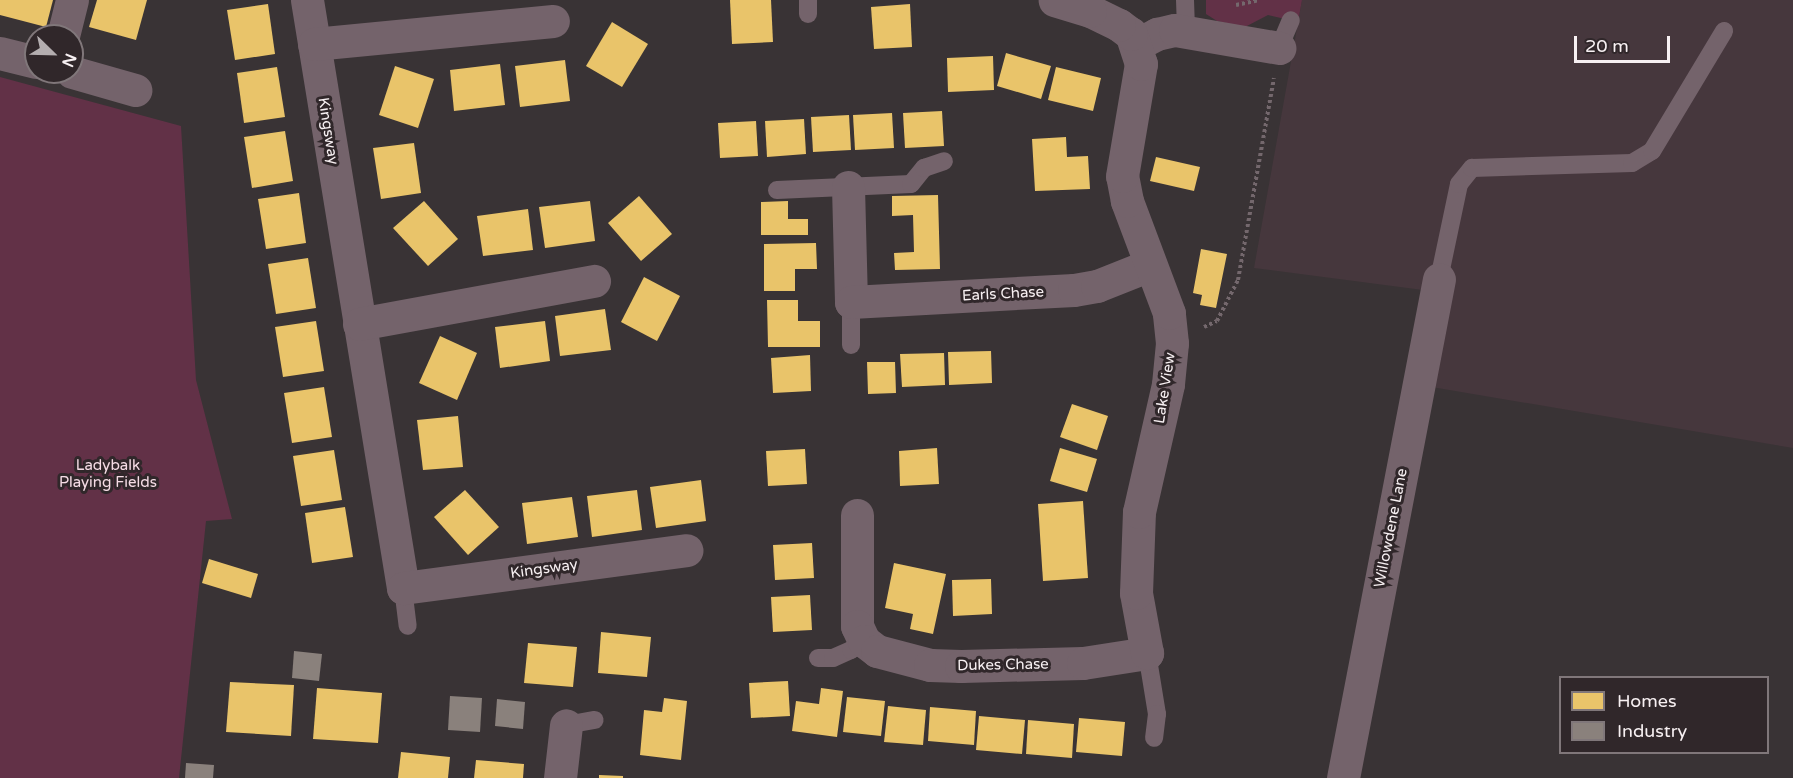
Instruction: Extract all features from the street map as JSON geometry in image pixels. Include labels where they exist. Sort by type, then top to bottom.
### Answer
[{"type":"street","points":[[66,24],[72,0]]},
{"type":"street","name":"Kingsway","points":[[307,0],[403,588],[686,550]]},
{"type":"street","points":[[1055,0],[1090,11],[1119,25],[1131,34],[1136,45],[1164,32],[1175,30],[1185,16],[1285,34]]},
{"type":"street","points":[[314,44],[553,21]]},
{"type":"street","name":"Lake View","points":[[1136,45],[1141,64],[1122,176],[1127,201],[1169,313],[1172,343],[1168,384],[1139,512],[1136,593],[1147,653]]},
{"type":"street","points":[[0,53],[24,59]]},
{"type":"street","points":[[84,75],[135,90]]},
{"type":"street","points":[[848,187],[851,302]]},
{"type":"street","name":"Earls Chase","points":[[851,302],[1074,290],[1097,286],[1150,265]]},
{"type":"street","name":"Willowdene Lane","points":[[1343,778],[1439,279]]},
{"type":"street","points":[[359,324],[594,281]]},
{"type":"street","points":[[857,516],[857,626],[864,640]]},
{"type":"street","name":"Dukes Chase","points":[[864,640],[877,651],[930,664],[961,666],[1083,663],[1147,653]]},
{"type":"street","points":[[560,778],[581,723]]},
{"type":"lane","points":[[1439,279],[1459,184],[1472,168],[1632,163],[1652,151],[1724,31]]},
{"type":"lane","points":[[777,190],[911,184],[924,168],[944,161]]},
{"type":"lane","points":[[851,302],[851,345]]},
{"type":"lane","name":"Kingsway","points":[[403,588],[408,626]]},
{"type":"lane","points":[[818,658],[842,654],[864,640]]},
{"type":"lane","name":"Lake View","points":[[1147,653],[1157,714],[1154,738]]},
{"type":"path","points":[[1172,343],[1217,321],[1238,280],[1285,34]]},
{"type":"shaded area","points":[[1302,0],[1793,0],[1793,448],[1414,384],[1423,290],[1254,268]]},
{"type":"green space","points":[[1206,0],[1302,0],[1298,22],[1268,15],[1245,27],[1217,21],[1206,14]]},
{"type":"green space","name":"Ladybalk Playing Fields","points":[[0,77],[181,126],[196,380],[232,519],[206,521],[179,778],[0,778]]},
{"type":"building: Homes","points":[[0,0],[53,0],[47,24],[34,24],[0,15]]},
{"type":"building: Homes","points":[[97,0],[147,0],[136,40],[89,27]]},
{"type":"building: Homes","points":[[730,0],[771,0],[773,42],[732,44]]},
{"type":"building: Homes","points":[[268,4],[275,54],[235,60],[227,10]]},
{"type":"building: Homes","points":[[910,4],[912,47],[874,49],[871,7]]},
{"type":"building: Homes","points":[[612,22],[648,44],[622,87],[586,66]]},
{"type":"building: Homes","points":[[1006,53],[1051,66],[1041,99],[997,86]]},
{"type":"building: Homes","points":[[993,56],[994,90],[948,92],[947,58]]},
{"type":"building: Homes","points":[[565,60],[570,101],[520,107],[515,66]]},
{"type":"building: Homes","points":[[500,64],[505,105],[454,111],[450,70]]},
{"type":"building: Homes","points":[[395,66],[434,79],[418,128],[379,115]]},
{"type":"building: Homes","points":[[277,67],[285,117],[244,123],[237,73]]},
{"type":"building: Homes","points":[[1056,67],[1101,78],[1093,111],[1048,100]]},
{"type":"building: Homes","points":[[942,111],[944,146],[905,148],[903,113]]},
{"type":"building: Homes","points":[[892,113],[894,148],[855,150],[853,115]]},
{"type":"building: Homes","points":[[849,115],[851,150],[813,152],[811,117]]},
{"type":"building: Homes","points":[[804,119],[806,154],[767,157],[765,121]]},
{"type":"building: Homes","points":[[756,121],[758,156],[720,158],[718,123]]},
{"type":"building: Homes","points":[[285,131],[293,181],[252,188],[244,137]]},
{"type":"building: Homes","points":[[1066,137],[1067,157],[1088,156],[1090,189],[1035,191],[1032,139]]},
{"type":"building: Homes","points":[[414,143],[421,193],[381,199],[373,148]]},
{"type":"building: Homes","points":[[1156,157],[1200,167],[1194,191],[1150,181]]},
{"type":"building: Homes","points":[[299,193],[306,243],[266,249],[258,199]]},
{"type":"building: Homes","points":[[938,195],[940,269],[895,270],[894,253],[914,252],[913,215],[892,216],[892,196]]},
{"type":"building: Homes","points":[[639,196],[672,234],[641,261],[608,223]]},
{"type":"building: Homes","points":[[424,201],[458,239],[428,266],[393,228]]},
{"type":"building: Homes","points":[[590,201],[595,241],[545,248],[539,207]]},
{"type":"building: Homes","points":[[788,201],[788,219],[808,219],[808,235],[761,235],[761,202]]},
{"type":"building: Homes","points":[[528,209],[533,250],[483,256],[477,216]]},
{"type":"building: Homes","points":[[816,243],[817,269],[795,269],[795,291],[764,291],[764,244]]},
{"type":"building: Homes","points":[[1201,249],[1227,254],[1216,308],[1200,305],[1202,295],[1193,293]]},
{"type":"building: Homes","points":[[308,258],[316,308],[276,314],[268,264]]},
{"type":"building: Homes","points":[[644,277],[680,296],[657,341],[621,322]]},
{"type":"building: Homes","points":[[767,300],[798,300],[798,321],[820,321],[820,347],[768,347]]},
{"type":"building: Homes","points":[[605,309],[611,350],[560,356],[555,316]]},
{"type":"building: Homes","points":[[316,321],[324,371],[283,377],[275,327]]},
{"type":"building: Homes","points":[[545,321],[550,361],[500,368],[495,327]]},
{"type":"building: Homes","points":[[440,336],[477,353],[457,400],[419,383]]},
{"type":"building: Homes","points":[[991,351],[992,383],[949,385],[948,352]]},
{"type":"building: Homes","points":[[944,353],[945,385],[902,387],[900,354]]},
{"type":"building: Homes","points":[[810,355],[811,391],[773,393],[771,358]]},
{"type":"building: Homes","points":[[867,362],[895,362],[896,393],[868,394]]},
{"type":"building: Homes","points":[[324,387],[332,437],[292,443],[284,393]]},
{"type":"building: Homes","points":[[1072,404],[1108,416],[1097,450],[1060,437]]},
{"type":"building: Homes","points":[[458,416],[463,467],[423,470],[417,420]]},
{"type":"building: Homes","points":[[937,448],[939,484],[900,486],[899,451]]},
{"type":"building: Homes","points":[[1060,448],[1097,459],[1087,492],[1050,481]]},
{"type":"building: Homes","points":[[805,449],[807,484],[768,486],[766,451]]},
{"type":"building: Homes","points":[[334,450],[342,500],[301,506],[293,456]]},
{"type":"building: Homes","points":[[701,480],[706,521],[656,528],[650,487]]},
{"type":"building: Homes","points":[[465,490],[499,527],[468,555],[434,517]]},
{"type":"building: Homes","points":[[637,490],[642,530],[592,537],[587,496]]},
{"type":"building: Homes","points":[[572,497],[578,537],[527,544],[522,503]]},
{"type":"building: Homes","points":[[1083,501],[1088,578],[1043,581],[1038,504]]},
{"type":"building: Homes","points":[[345,507],[353,557],[312,563],[305,513]]},
{"type":"building: Homes","points":[[812,543],[814,578],[775,580],[773,545]]},
{"type":"building: Homes","points":[[209,559],[258,574],[251,598],[202,583]]},
{"type":"building: Homes","points":[[894,563],[946,574],[933,634],[910,629],[913,614],[885,608]]},
{"type":"building: Homes","points":[[991,579],[992,614],[953,616],[952,580]]},
{"type":"building: Homes","points":[[810,595],[812,630],[773,632],[771,597]]},
{"type":"building: Homes","points":[[601,632],[651,637],[647,677],[598,673]]},
{"type":"building: Homes","points":[[528,643],[577,647],[573,687],[524,683]]},
{"type":"building: Homes","points":[[788,681],[790,716],[751,718],[749,683]]},
{"type":"building: Homes","points":[[230,682],[294,685],[291,736],[226,732]]},
{"type":"building: Homes","points":[[317,688],[382,693],[378,743],[313,739]]},
{"type":"building: Homes","points":[[821,688],[843,691],[837,737],[792,731],[796,701],[819,704]]},
{"type":"building: Homes","points":[[847,697],[885,701],[881,736],[843,732]]},
{"type":"building: Homes","points":[[664,698],[687,701],[681,760],[640,755],[644,710],[662,712]]},
{"type":"building: Homes","points":[[888,706],[926,710],[923,745],[884,742]]},
{"type":"building: Homes","points":[[930,707],[976,711],[974,745],[928,741]]},
{"type":"building: Homes","points":[[979,716],[1025,720],[1022,754],[976,750]]},
{"type":"building: Homes","points":[[1079,718],[1125,722],[1122,756],[1076,752]]},
{"type":"building: Homes","points":[[1028,720],[1074,724],[1072,758],[1026,754]]},
{"type":"building: Homes","points":[[401,752],[450,757],[448,778],[398,778]]},
{"type":"building: Homes","points":[[476,760],[524,764],[523,778],[474,778]]},
{"type":"building: Homes","points":[[599,775],[623,776],[623,778],[599,778]]},
{"type":"building: Industry","points":[[294,651],[322,654],[319,681],[292,678]]},
{"type":"building: Industry","points":[[450,696],[482,698],[480,732],[448,730]]},
{"type":"building: Industry","points":[[497,699],[525,702],[523,729],[495,726]]},
{"type":"building: Industry","points":[[186,763],[214,765],[213,778],[185,778]]}]
